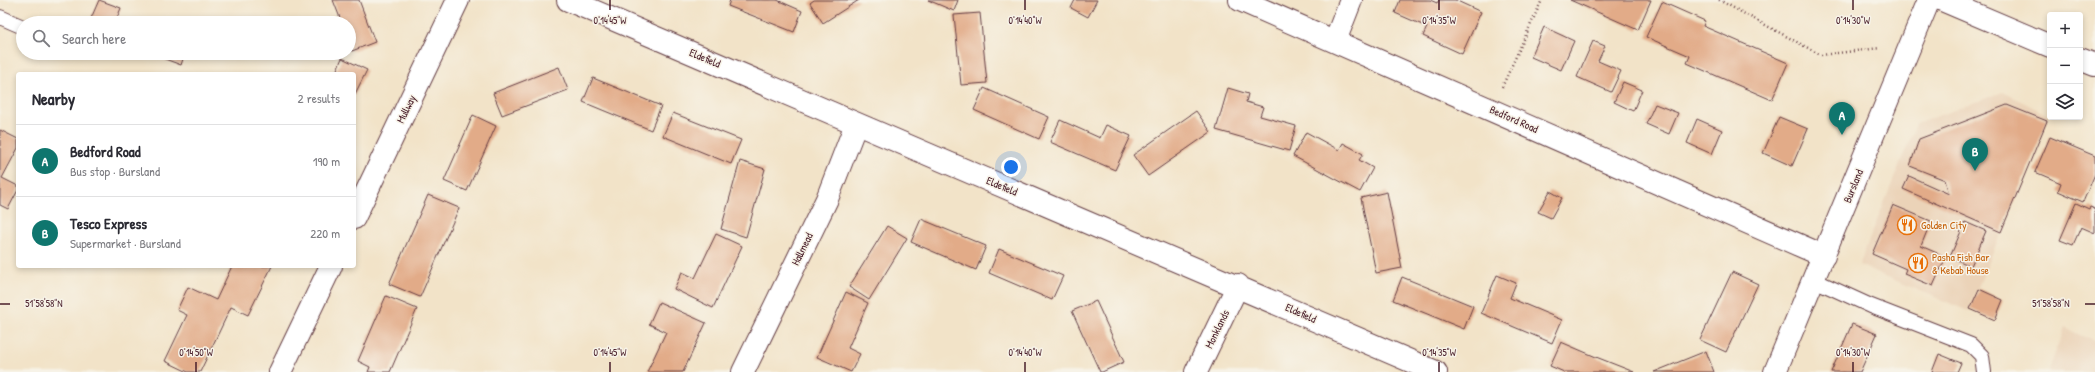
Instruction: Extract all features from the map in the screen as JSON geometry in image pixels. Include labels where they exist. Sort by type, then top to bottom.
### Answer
[{"type":"street","name":"Mullway","points":[[356,214],[458,0]]},
{"type":"street","name":"Eldefield","points":[[568,0],[1436,372]]},
{"type":"street","name":"Bedford Road","points":[[1240,0],[1335,40],[1824,256]]},
{"type":"street","points":[[1335,40],[1351,0]]},
{"type":"street","name":"Bursland","points":[[1775,372],[1929,0]]},
{"type":"street","points":[[1942,0],[2047,45]]},
{"type":"street","points":[[2083,60],[2095,66]]},
{"type":"street","name":"Hallmead","points":[[743,372],[827,198],[856,124]]},
{"type":"street","points":[[280,372],[330,268]]},
{"type":"street","name":"Monklands","points":[[1196,372],[1238,286]]},
{"type":"lane","points":[[0,17],[16,24]]},
{"type":"lane","points":[[1814,280],[1871,306],[1971,345],[1982,356],[1984,372]]},
{"type":"path","points":[[1491,110],[1542,0]]},
{"type":"path","points":[[1719,0],[1821,55],[1887,47]]},
{"type":"shaded area","points":[[2003,92],[2047,114],[2047,120],[2048,120],[1968,311],[1859,265],[1916,124]]},
{"type":"shaded area","points":[[2065,328],[2095,342],[2095,372],[2048,372]]},
{"type":"building","points":[[99,0],[121,8],[118,16],[92,16]]},
{"type":"building","points":[[333,0],[359,0],[375,42],[356,49],[356,16],[339,16]]},
{"type":"building","points":[[730,0],[777,0],[802,11],[794,32],[728,6]]},
{"type":"building","points":[[814,0],[859,0],[823,23],[810,3]]},
{"type":"building","points":[[928,0],[958,0],[954,11]]},
{"type":"building","points":[[1075,0],[1097,0],[1088,17],[1071,8]]},
{"type":"building","points":[[1400,0],[1430,0],[1437,3],[1439,0],[1455,0],[1481,12],[1462,54],[1423,36],[1427,27],[1395,13]]},
{"type":"building","points":[[1570,0],[1651,0],[1638,30]]},
{"type":"building","points":[[1662,2],[1705,21],[1703,26],[1788,63],[1772,100],[1687,63],[1690,56],[1646,37]]},
{"type":"building","points":[[980,13],[987,83],[961,85],[954,15]]},
{"type":"building","points":[[1544,27],[1574,41],[1561,70],[1531,57]]},
{"type":"building","points":[[1593,41],[1605,46],[1598,61],[1621,71],[1611,92],[1577,77]]},
{"type":"building","points":[[168,60],[183,60],[181,65]]},
{"type":"building","points":[[341,60],[346,60],[367,70],[356,92],[356,72],[336,72]]},
{"type":"building","points":[[559,67],[568,90],[502,115],[493,93]]},
{"type":"building","points":[[593,78],[661,106],[651,130],[583,102]]},
{"type":"building","points":[[1623,82],[1642,90],[1633,111],[1614,102]]},
{"type":"building","points":[[984,88],[1049,117],[1039,139],[974,110]]},
{"type":"building","points":[[1228,88],[1248,94],[1246,102],[1263,107],[1260,116],[1296,126],[1289,151],[1216,130]]},
{"type":"building","points":[[1655,104],[1678,113],[1669,134],[1646,124]]},
{"type":"building","points":[[2007,105],[2047,121],[2001,232],[1903,189],[1909,176],[1949,194],[1945,180],[1910,166],[1919,139]]},
{"type":"building","points":[[1196,111],[1211,132],[1148,176],[1133,155]]},
{"type":"building","points":[[673,113],[741,140],[731,164],[663,136]]},
{"type":"building","points":[[473,115],[496,126],[467,191],[444,181]]},
{"type":"building","points":[[1779,117],[1808,129],[1792,166],[1763,153]]},
{"type":"building","points":[[1697,119],[1722,130],[1712,154],[1687,143]]},
{"type":"building","points":[[1060,120],[1100,138],[1106,125],[1131,136],[1115,170],[1050,142]]},
{"type":"building","points":[[0,130],[16,138],[16,152],[2,178],[16,185],[16,194],[8,209],[0,205]]},
{"type":"building","points":[[1306,132],[1339,150],[1343,143],[1363,154],[1359,160],[1373,168],[1360,192],[1293,156]]},
{"type":"building","points":[[2050,137],[2095,156],[2095,174],[2083,202],[2058,191],[2061,183],[2035,172]]},
{"type":"building","points":[[740,161],[765,169],[746,237],[721,229]]},
{"type":"building","points":[[1550,191],[1562,198],[1551,218],[1538,212]]},
{"type":"building","points":[[1387,192],[1402,268],[1376,273],[1361,198]]},
{"type":"building","points":[[428,195],[459,208],[420,297],[389,284]]},
{"type":"building","points":[[2076,203],[2089,209],[2090,207],[2095,209],[2095,233],[2081,227],[2073,245],[2060,240]]},
{"type":"building","name":"Pasha Fish Bar & Kebab House","points":[[1893,205],[1931,221],[1921,246],[1946,257],[1933,286],[1904,274],[1906,269],[1872,254]]},
{"type":"building","points":[[921,219],[986,246],[976,270],[911,242]]},
{"type":"building","points":[[1965,222],[1986,231],[1971,266],[1950,257]]},
{"type":"building","points":[[887,226],[907,238],[869,300],[849,287]]},
{"type":"building","points":[[716,234],[742,246],[713,308],[674,289],[682,272],[695,278]]},
{"type":"building","points":[[999,249],[1063,276],[1052,300],[989,273]]},
{"type":"building","points":[[231,268],[271,268],[248,315],[231,307],[200,372],[188,372],[165,361],[187,315],[177,310],[188,287],[216,300]]},
{"type":"building","points":[[1732,272],[1758,284],[1726,352],[1700,340]]},
{"type":"building","points":[[1497,275],[1516,283],[1510,298],[1562,320],[1552,343],[1481,313]]},
{"type":"building","points":[[1402,277],[1473,306],[1464,329],[1393,300]]},
{"type":"building","points":[[1979,289],[2003,300],[1995,320],[1970,309]]},
{"type":"building","points":[[846,292],[868,303],[848,348],[860,354],[851,372],[817,357]]},
{"type":"building","points":[[386,296],[417,309],[390,372],[368,372],[370,367],[358,361]]},
{"type":"building","points":[[1096,301],[1124,362],[1102,372],[1100,372],[1072,311]]},
{"type":"building","points":[[659,302],[706,323],[683,372],[647,372],[666,332],[649,324]]},
{"type":"building","points":[[1852,324],[1877,334],[1860,372],[1831,372]]},
{"type":"building","points":[[1561,342],[1634,372],[1564,372],[1550,366]]},
{"type":"building","points":[[1706,351],[1714,372],[1654,372]]},
{"type":"building","points":[[1939,354],[1961,363],[1957,372],[1932,372]]},
{"type":"place","name":"Bedford Road","points":[[1842,135]]},
{"type":"place","name":"Tesco Express","points":[[1975,171]]},
{"type":"place","name":"Golden City","points":[[1907,225]]},
{"type":"place","name":"Pasha Fish Bar & Kebab House","points":[[1918,263]]}]
